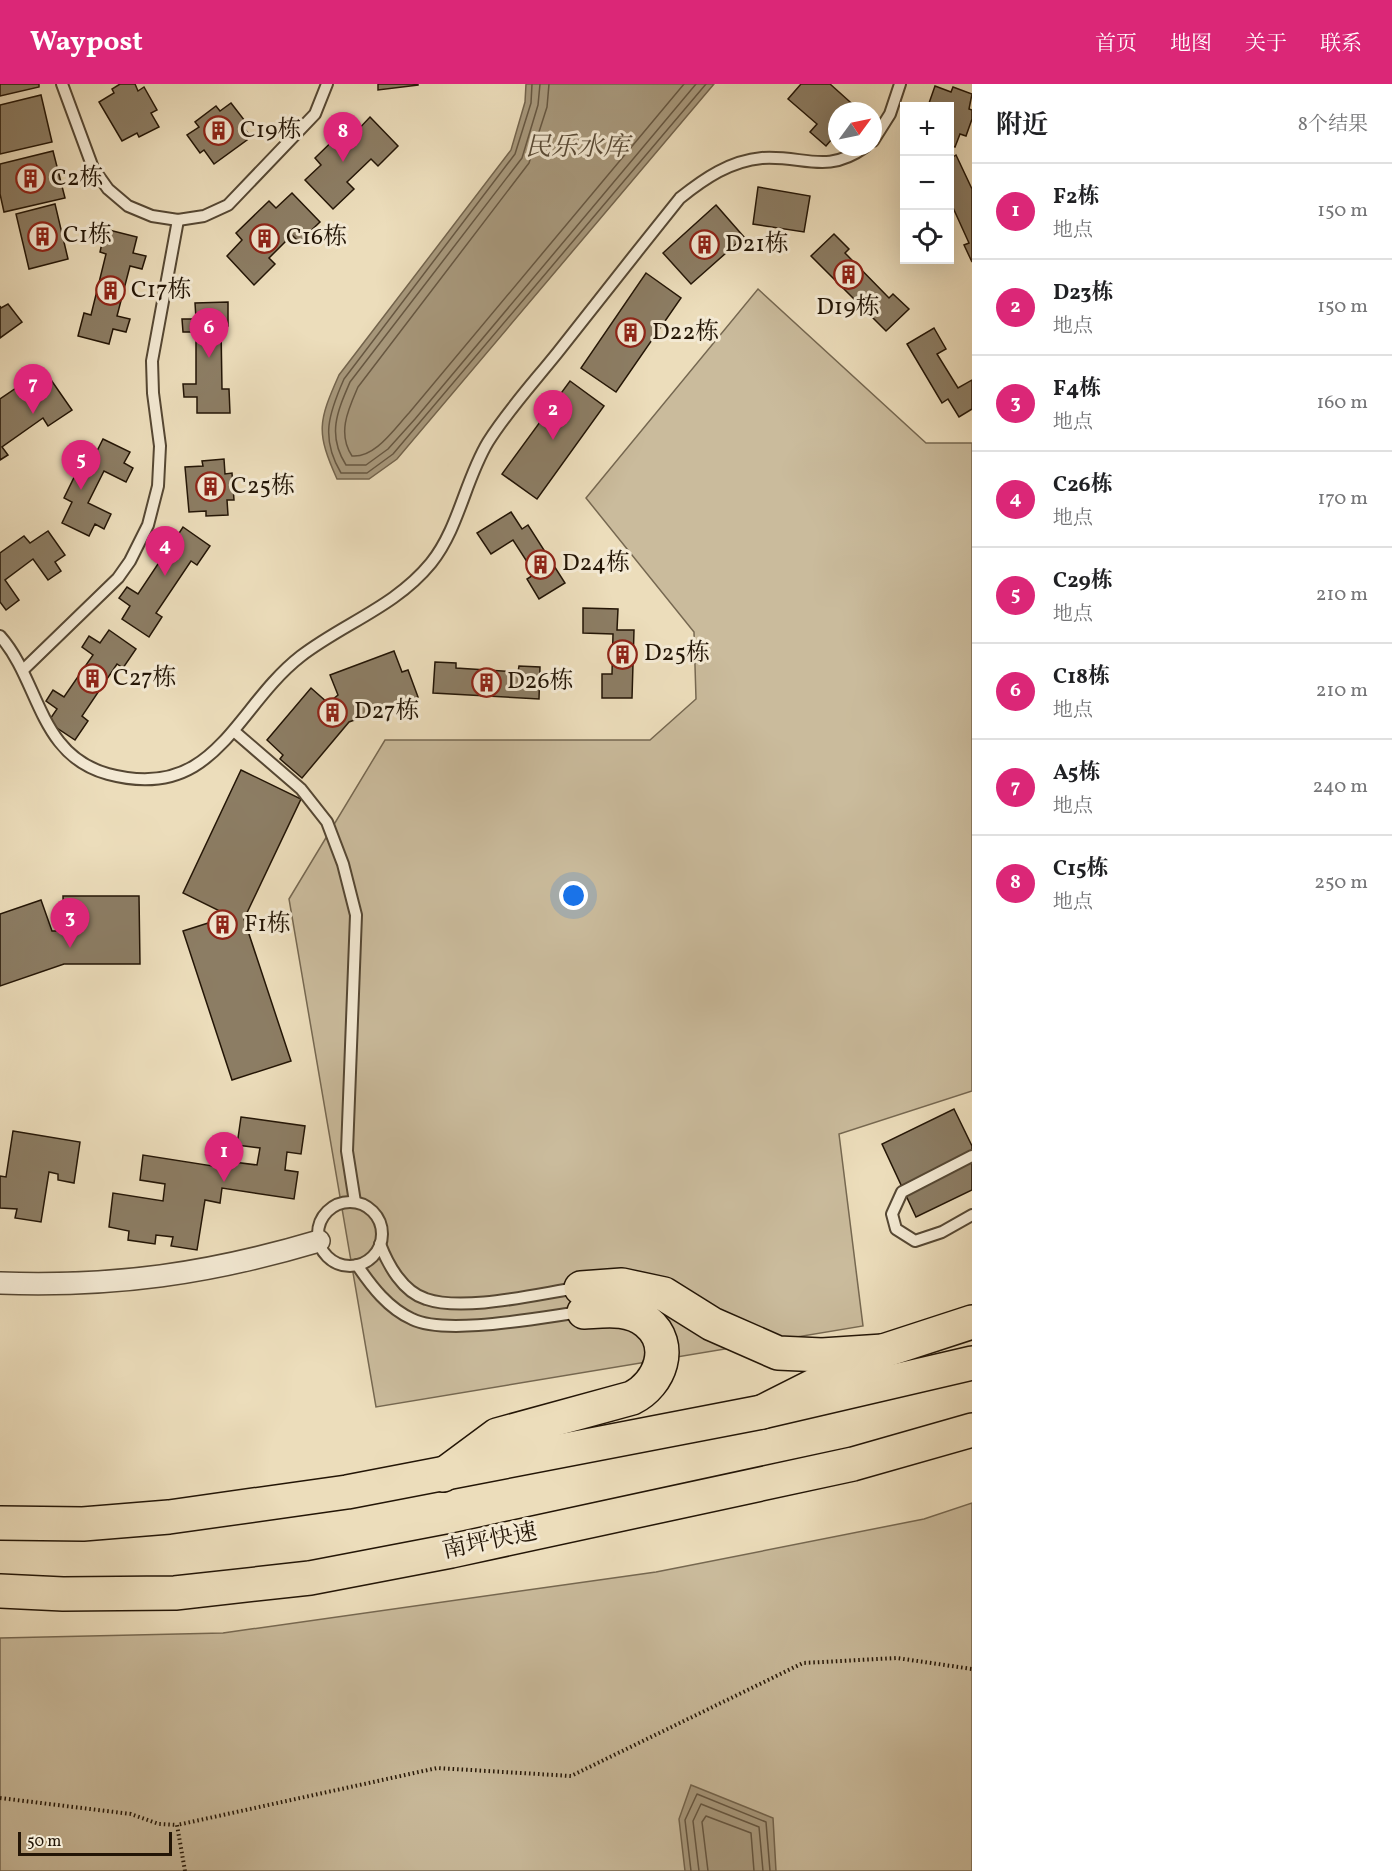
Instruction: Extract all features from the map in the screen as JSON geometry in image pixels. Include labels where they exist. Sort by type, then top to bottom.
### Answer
[{"type":"highway","points":[[583,1300],[622,1285],[664,1294],[712,1324],[778,1353],[822,1355],[883,1351]]},
{"type":"highway","points":[[443,1475],[497,1435],[632,1398],[645,1391],[657,1377],[662,1356],[659,1339],[648,1322],[627,1312],[583,1300]]},
{"type":"highway","points":[[762,1412],[883,1351],[972,1322]]},
{"type":"highway","points":[[0,1523],[83,1524],[169,1517],[443,1475],[762,1412],[972,1363]]},
{"type":"highway","name":"南坪快速","points":[[0,1591],[63,1594],[175,1593],[310,1578],[451,1551],[853,1464],[972,1430]]},
{"type":"street","points":[[0,1283],[62,1286],[193,1273],[261,1258],[319,1241]]},
{"type":"lane","points":[[62,84],[93,168],[108,189],[128,206],[152,216],[178,220],[204,216],[228,205],[315,114],[327,84]]},
{"type":"lane","points":[[882,127],[890,114],[900,84]]},
{"type":"lane","points":[[0,636],[23,670],[49,730],[74,756],[106,773],[142,780],[177,774],[210,758],[235,732],[265,692],[301,657],[376,612],[407,589],[432,561],[452,529],[475,468],[502,422],[680,198],[704,178],[732,165],[763,158],[823,164],[852,156]]},
{"type":"lane","points":[[23,670],[118,578],[130,561],[148,525],[160,466],[152,360],[178,220]]},
{"type":"lane","points":[[235,732],[301,789],[327,822],[356,915],[347,1151],[355,1203]]},
{"type":"lane","points":[[972,1156],[902,1192],[892,1214],[896,1229],[915,1241],[942,1232],[972,1215]]},
{"type":"lane","points":[[380,1244],[367,1261],[357,1265],[338,1263],[329,1258],[319,1241],[321,1221],[326,1212],[334,1206],[355,1203],[366,1206],[380,1222],[380,1244],[388,1265],[404,1284],[424,1299],[449,1304],[583,1300]]},
{"type":"lane","points":[[357,1265],[372,1287],[393,1307],[414,1320],[460,1325],[583,1300]]},
{"type":"path","points":[[0,1798],[131,1815],[159,1824],[177,1825],[437,1768],[571,1776],[803,1663],[897,1658],[972,1669]]},
{"type":"path","points":[[177,1825],[185,1871]]},
{"type":"shaded area","points":[[758,289],[926,443],[972,443],[972,1091],[839,1134],[863,1326],[376,1407],[289,899],[385,740],[650,740],[696,699],[694,632],[586,498]]},
{"type":"shaded area","points":[[972,1503],[972,1871],[0,1871],[0,1638],[223,1633],[656,1572],[924,1519]]},
{"type":"water","name":"民乐水库","points":[[526,84],[714,84],[397,459],[369,479],[337,479],[326,450],[322,427],[327,404],[339,375],[511,150],[525,102]]},
{"type":"water","points":[[691,1785],[773,1818],[776,1871],[685,1871],[679,1819]]},
{"type":"building","points":[[0,84],[39,84],[39,87],[0,96]]},
{"type":"building","points":[[120,84],[135,84],[138,91],[144,87],[157,110],[151,113],[159,127],[139,137],[137,133],[122,141],[99,102],[114,93],[112,89]]},
{"type":"building","points":[[378,84],[418,84],[418,85],[378,90]]},
{"type":"building","points":[[801,84],[830,84],[850,102],[828,102],[828,144],[826,146],[810,132],[817,124],[788,99]]},
{"type":"building","points":[[935,86],[951,92],[953,87],[972,94],[969,109],[972,110],[972,119],[966,136],[960,134],[955,147],[954,102],[929,102]]},
{"type":"building","points":[[41,95],[52,142],[0,154],[0,105]]},
{"type":"building","name":"C19栋","points":[[231,103],[245,121],[241,124],[251,137],[214,164],[204,150],[200,153],[187,135],[199,127],[195,122],[216,106],[220,111]]},
{"type":"building","points":[[370,117],[398,146],[378,166],[371,159],[347,182],[354,189],[333,209],[305,180],[321,165],[315,158],[348,126],[355,133]]},
{"type":"building","name":"C2栋","points":[[53,151],[65,198],[4,212],[0,194],[0,164]]},
{"type":"building","points":[[956,155],[972,189],[972,262],[964,245],[969,243],[954,210],[954,156]]},
{"type":"building","points":[[758,187],[810,196],[804,232],[753,224]]},
{"type":"building","name":"C16栋","points":[[292,193],[320,222],[299,242],[292,235],[269,258],[275,264],[254,285],[227,256],[242,240],[236,233],[269,201],[276,208]]},
{"type":"building","name":"C1栋","points":[[55,204],[68,259],[29,269],[16,214]]},
{"type":"building","name":"D21栋","points":[[716,205],[744,237],[691,284],[663,253]]},
{"type":"building","name":"C17栋","points":[[105,229],[137,237],[133,253],[146,256],[142,269],[130,266],[117,316],[130,319],[126,332],[113,329],[109,344],[78,336],[84,313],[91,315],[106,254],[100,252]]},
{"type":"building","name":"D19栋","points":[[834,234],[849,249],[845,253],[889,298],[893,294],[909,309],[886,331],[811,256]]},
{"type":"building","name":"D22栋","points":[[646,273],[681,298],[616,392],[581,368]]},
{"type":"building","points":[[228,302],[228,326],[221,326],[222,389],[229,389],[230,413],[197,413],[197,397],[184,397],[183,384],[196,384],[196,332],[183,332],[182,319],[196,319],[195,303]]},
{"type":"building","points":[[8,304],[22,322],[0,338],[0,306],[1,308]]},
{"type":"building","points":[[934,328],[946,349],[937,354],[958,388],[972,380],[972,409],[959,417],[948,399],[942,403],[907,344]]},
{"type":"building","points":[[49,377],[72,410],[48,426],[43,418],[2,447],[8,455],[0,460],[0,399],[25,382],[31,389]]},
{"type":"building","points":[[570,381],[604,406],[537,499],[502,474]]},
{"type":"building","points":[[103,439],[130,452],[124,463],[133,468],[126,482],[104,471],[88,503],[111,514],[104,529],[95,524],[89,536],[62,523],[72,502],[64,498],[85,455],[93,459]]},
{"type":"building","name":"C25栋","points":[[224,459],[225,474],[232,473],[234,500],[227,500],[228,515],[206,516],[206,511],[189,512],[185,467],[203,466],[202,461]]},
{"type":"building","name":"D24栋","points":[[511,512],[522,529],[528,525],[565,583],[539,599],[527,579],[535,574],[513,540],[491,554],[477,533]]},
{"type":"building","points":[[183,527],[210,546],[197,565],[191,561],[156,613],[162,617],[149,637],[122,619],[130,606],[119,598],[127,587],[138,594],[166,552],[155,544],[163,533],[174,541]]},
{"type":"building","points":[[48,531],[65,555],[55,562],[61,571],[48,580],[33,559],[5,580],[19,600],[6,610],[0,602],[0,553],[24,536],[30,543]]},
{"type":"building","name":"D25栋","points":[[583,608],[618,609],[617,630],[634,630],[632,698],[602,698],[602,674],[612,674],[613,634],[583,633]]},
{"type":"building","name":"C27栋","points":[[109,630],[136,649],[123,668],[117,664],[82,716],[88,721],[75,740],[48,722],[57,709],[46,701],[53,690],[64,697],[93,655],[82,647],[89,636],[100,643]]},
{"type":"building","name":"D27栋","points":[[394,651],[402,672],[408,670],[418,697],[349,722],[302,778],[280,759],[283,755],[267,740],[311,688],[328,703],[338,695],[330,675]]},
{"type":"building","name":"D26栋","points":[[435,662],[456,663],[456,668],[518,672],[519,666],[540,667],[539,699],[433,693]]},
{"type":"building","name":"F1栋","points":[[241,770],[301,799],[244,919],[291,1061],[232,1080],[183,931],[230,916],[183,893]]},
{"type":"building","points":[[63,896],[139,896],[140,964],[64,964],[0,986],[0,914],[41,900],[52,931],[64,931]]},
{"type":"building","points":[[954,1109],[972,1146],[972,1190],[916,1217],[882,1144]]},
{"type":"building","points":[[241,1117],[305,1126],[301,1154],[287,1152],[285,1170],[298,1172],[294,1199],[222,1188],[220,1203],[205,1200],[197,1250],[171,1246],[173,1237],[156,1235],[155,1244],[128,1240],[129,1231],[109,1227],[113,1193],[163,1201],[165,1184],[140,1180],[143,1155],[225,1168],[226,1161],[257,1165],[260,1148],[237,1145]]},
{"type":"building","points":[[13,1131],[80,1142],[74,1183],[58,1180],[58,1174],[49,1172],[41,1222],[15,1218],[17,1209],[0,1208],[0,1176],[6,1177]]},
{"type":"place","name":"C19栋","points":[[219,131]]},
{"type":"place","name":"C15栋","points":[[343,162]]},
{"type":"place","name":"C2栋","points":[[30,179]]},
{"type":"place","name":"C1栋","points":[[42,236]]},
{"type":"place","name":"C16栋","points":[[265,238]]},
{"type":"place","name":"D21栋","points":[[704,245]]},
{"type":"place","name":"D19栋","points":[[848,275]]},
{"type":"place","name":"C17栋","points":[[110,291]]},
{"type":"place","name":"D22栋","points":[[631,333]]},
{"type":"place","name":"C18栋","points":[[209,358]]},
{"type":"place","name":"A5栋","points":[[33,414]]},
{"type":"place","name":"D23栋","points":[[553,440]]},
{"type":"place","name":"C25栋","points":[[210,487]]},
{"type":"place","name":"C29栋","points":[[81,490]]},
{"type":"place","name":"D24栋","points":[[541,564]]},
{"type":"place","name":"C26栋","points":[[165,576]]},
{"type":"place","name":"D25栋","points":[[623,654]]},
{"type":"place","name":"C27栋","points":[[92,679]]},
{"type":"place","name":"D26栋","points":[[486,682]]},
{"type":"place","name":"D27栋","points":[[333,712]]},
{"type":"place","name":"F1栋","points":[[223,925]]},
{"type":"place","name":"F4栋","points":[[70,948]]},
{"type":"place","name":"F2栋","points":[[224,1182]]}]
